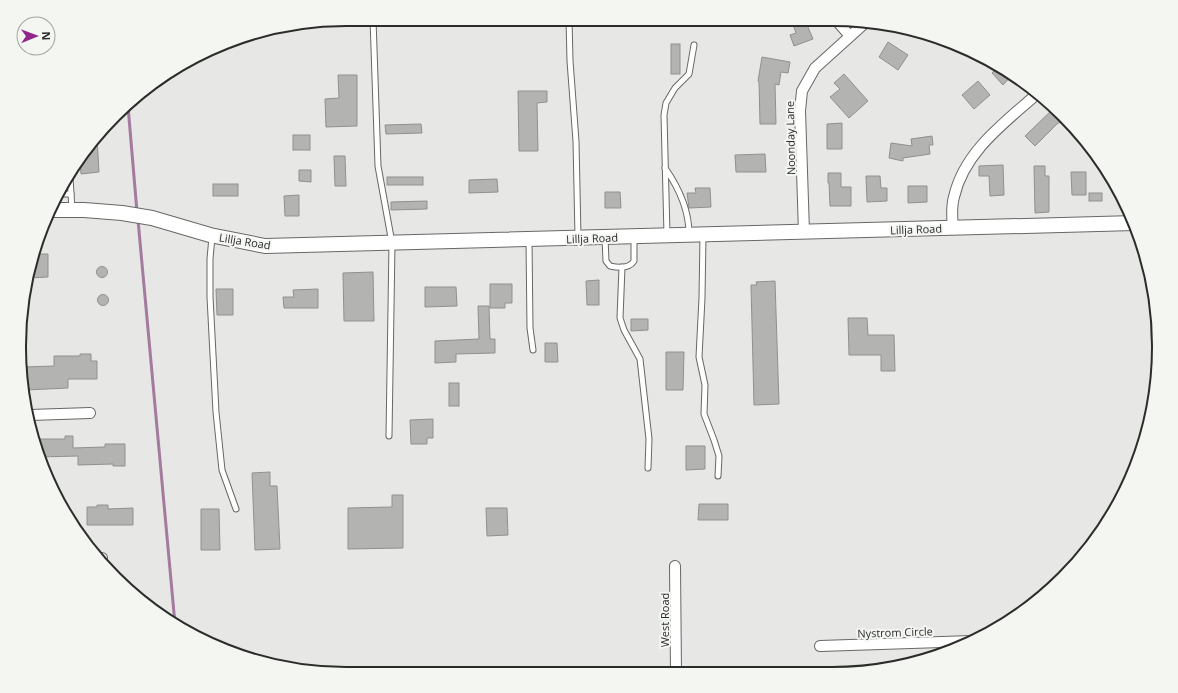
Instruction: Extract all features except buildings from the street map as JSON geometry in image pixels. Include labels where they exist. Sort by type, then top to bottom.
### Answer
[{"type":"street","points":[[842,26],[850,36]]},
{"type":"street","name":"Noonday Lane","points":[[804,232],[800,111],[802,90],[815,68],[859,28]]},
{"type":"street","points":[[952,228],[952,205],[960,176],[965,167],[980,146],[1033,97]]},
{"type":"street","name":"Lillja Road","points":[[57,210],[127,214],[152,218],[212,236],[265,246],[1128,223]]},
{"type":"street","points":[[33,415],[90,413]]},
{"type":"street","name":"West Road","points":[[675,566],[676,667]]},
{"type":"street","name":"Nystrom Circle","points":[[820,646],[957,641]]},
{"type":"lane","points":[[373,26],[378,166],[392,243],[390,436]]},
{"type":"lane","points":[[569,26],[570,61],[576,141],[578,238]]},
{"type":"lane","points":[[667,236],[664,115],[666,103],[675,88],[689,74],[694,45]]},
{"type":"lane","points":[[665,167],[676,184],[684,202],[689,226],[696,235],[702,298],[699,357],[705,385],[704,414],[714,440],[718,456],[718,476]]},
{"type":"lane","points":[[70,184],[72,210]]},
{"type":"lane","points":[[65,194],[71,194]]},
{"type":"lane","points":[[212,236],[210,297],[216,412],[222,470],[236,509]]},
{"type":"lane","points":[[605,238],[606,260],[610,266],[622,267],[629,266],[634,261],[634,237]]},
{"type":"lane","points":[[529,240],[530,328],[534,350]]},
{"type":"lane","points":[[622,267],[620,318],[624,330],[640,359],[649,439],[648,468]]},
{"type":"waterway","points":[[129,112],[137,212]]},
{"type":"waterway","points":[[138,220],[174,617]]}]
